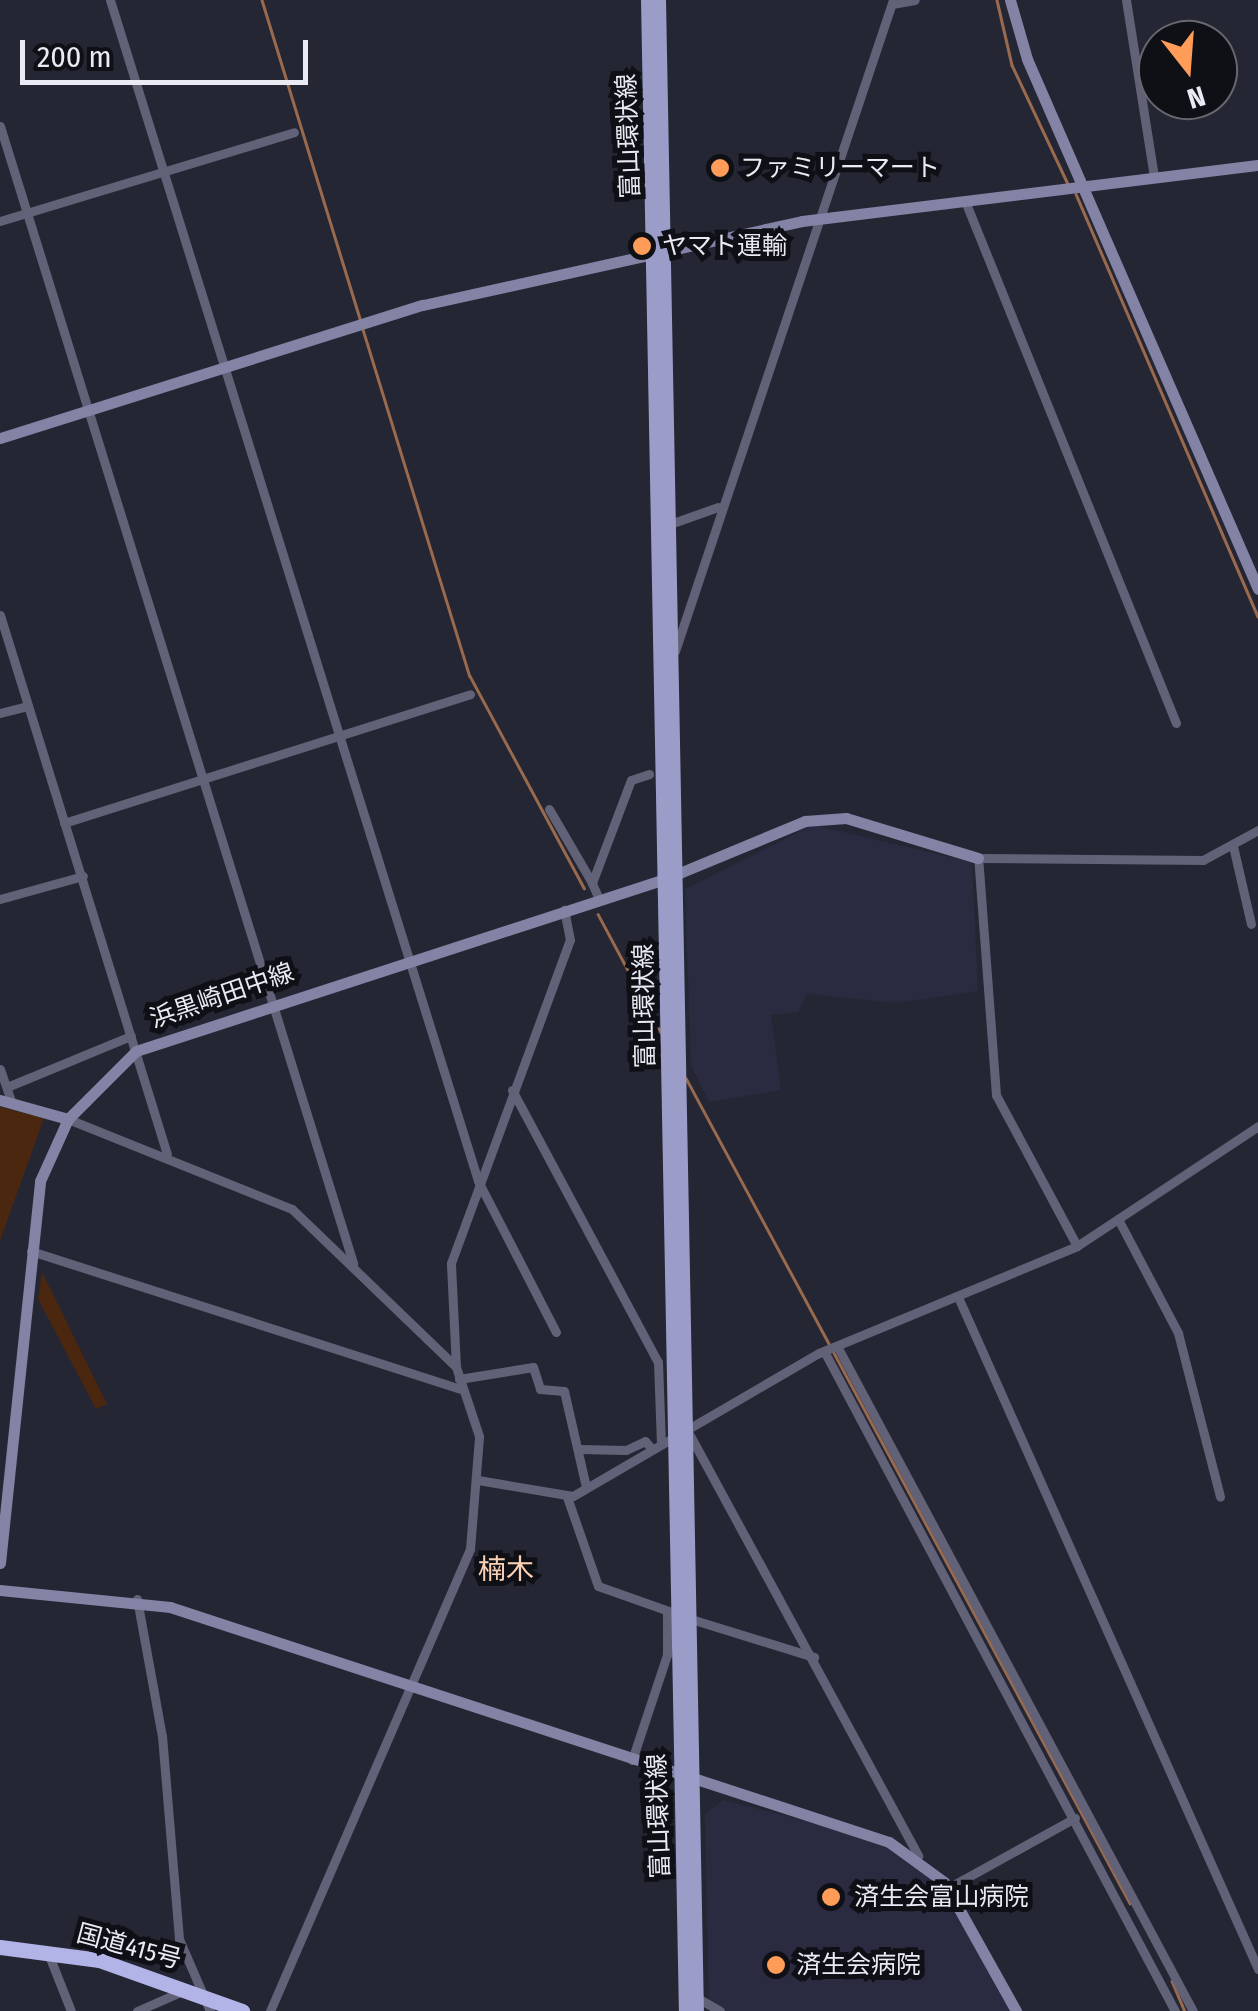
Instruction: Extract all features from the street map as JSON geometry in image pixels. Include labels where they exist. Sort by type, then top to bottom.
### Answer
[{"type":"highway","name":"国道415号","points":[[0,1947],[48,1953],[195,1991],[242,2011]]},
{"type":"main road","name":"富山環状線","points":[[648,0],[670,524],[670,878]]},
{"type":"main road","name":"富山環状線","points":[[659,0],[681,1430],[678,1615],[688,1778],[691,2004]]},
{"type":"street","points":[[110,0],[478,1181],[556,1332]]},
{"type":"street","points":[[672,658],[718,507],[821,218],[892,2],[916,0]]},
{"type":"street","points":[[1010,0],[1258,589]]},
{"type":"street","points":[[1126,0],[1154,177]]},
{"type":"street","points":[[0,126],[354,1263]]},
{"type":"street","points":[[0,221],[294,132]]},
{"type":"street","points":[[0,438],[423,306],[660,252],[821,218],[1258,165]]},
{"type":"street","points":[[966,200],[1176,724]]},
{"type":"street","points":[[670,524],[718,507]]},
{"type":"street","points":[[0,615],[166,1154]]},
{"type":"street","points":[[64,823],[470,694]]},
{"type":"street","points":[[0,713],[28,706]]},
{"type":"street","points":[[592,884],[631,780],[649,774]]},
{"type":"street","points":[[549,808],[599,899]]},
{"type":"street","name":"浜黒崎田中線","points":[[0,1563],[29,1250],[40,1181],[68,1120],[136,1050],[273,1001],[670,878],[832,817],[978,858]]},
{"type":"street","points":[[1077,1246],[992,1083],[978,858],[1203,860],[1258,830]]},
{"type":"street","points":[[1232,846],[1251,924]]},
{"type":"street","points":[[0,899],[83,876]]},
{"type":"street","points":[[270,2011],[470,1549],[479,1436],[456,1367],[448,1286],[478,1181],[570,940],[564,910]]},
{"type":"street","points":[[6,1087],[131,1036]]},
{"type":"street","points":[[0,1069],[6,1100],[166,1154],[292,1209],[354,1263],[456,1367]]},
{"type":"street","points":[[512,1090],[658,1362],[661,1442]]},
{"type":"street","points":[[478,1480],[568,1497],[824,1351],[1077,1246],[1258,1126]]},
{"type":"street","points":[[1118,1218],[1178,1333],[1220,1497]]},
{"type":"street","points":[[29,1250],[460,1384],[533,1367],[540,1389],[573,1399],[586,1487]]},
{"type":"street","points":[[958,1297],[1258,1969]]},
{"type":"street","points":[[837,1346],[1192,2011]]},
{"type":"street","points":[[824,1351],[1174,2011]]},
{"type":"street","points":[[681,1430],[814,1656],[918,1856],[948,1888],[1016,2011]]},
{"type":"street","points":[[580,1449],[626,1450],[645,1440],[650,1448]]},
{"type":"street","points":[[568,1497],[598,1586],[814,1656]]},
{"type":"street","points":[[0,1590],[138,1599],[410,1684],[918,1856]]},
{"type":"street","points":[[138,1599],[162,1736],[180,1939],[195,1991],[210,2011]]},
{"type":"street","points":[[632,1760],[678,1615]]},
{"type":"street","points":[[1000,1680],[1014,1673]]},
{"type":"street","points":[[948,1888],[1075,1818]]},
{"type":"street","points":[[48,1953],[71,2011]]},
{"type":"street","points":[[137,2011],[158,2007],[195,1991]]},
{"type":"street","points":[[691,2004],[720,2011]]},
{"type":"shaded area","points":[[813,825],[972,862],[978,991],[897,1003],[807,994],[798,1012],[771,1015],[781,1090],[709,1102],[691,1065],[685,889]]},
{"type":"shaded area","points":[[0,1107],[44,1118],[0,1241]]},
{"type":"shaded area","points":[[42,1272],[107,1404],[96,1409],[38,1299]]},
{"type":"shaded area","name":"済生会富山病院","points":[[723,1800],[889,1842],[944,1882],[1016,2011],[709,2011],[705,1814]]},
{"type":"waterway","points":[[262,0],[360,319]]},
{"type":"waterway","points":[[997,0],[1012,65],[1068,184]]},
{"type":"waterway","points":[[1076,194],[1258,616]]},
{"type":"waterway","points":[[362,326],[470,676],[584,888]]},
{"type":"waterway","points":[[598,914],[661,1032]]},
{"type":"waterway","points":[[686,1078],[829,1344]]},
{"type":"waterway","points":[[833,1351],[1130,1903]]},
{"type":"waterway","points":[[1172,1981],[1185,2011]]},
{"type":"place","name":"ファミリーマート","points":[[720,168]]},
{"type":"place","name":"ヤマト運輸","points":[[642,246]]},
{"type":"place","name":"済生会富山病院","points":[[831,1897]]},
{"type":"place","name":"済生会病院","points":[[776,1965]]},
{"type":"district","name":"楠木","points":[[506,1570]]}]
